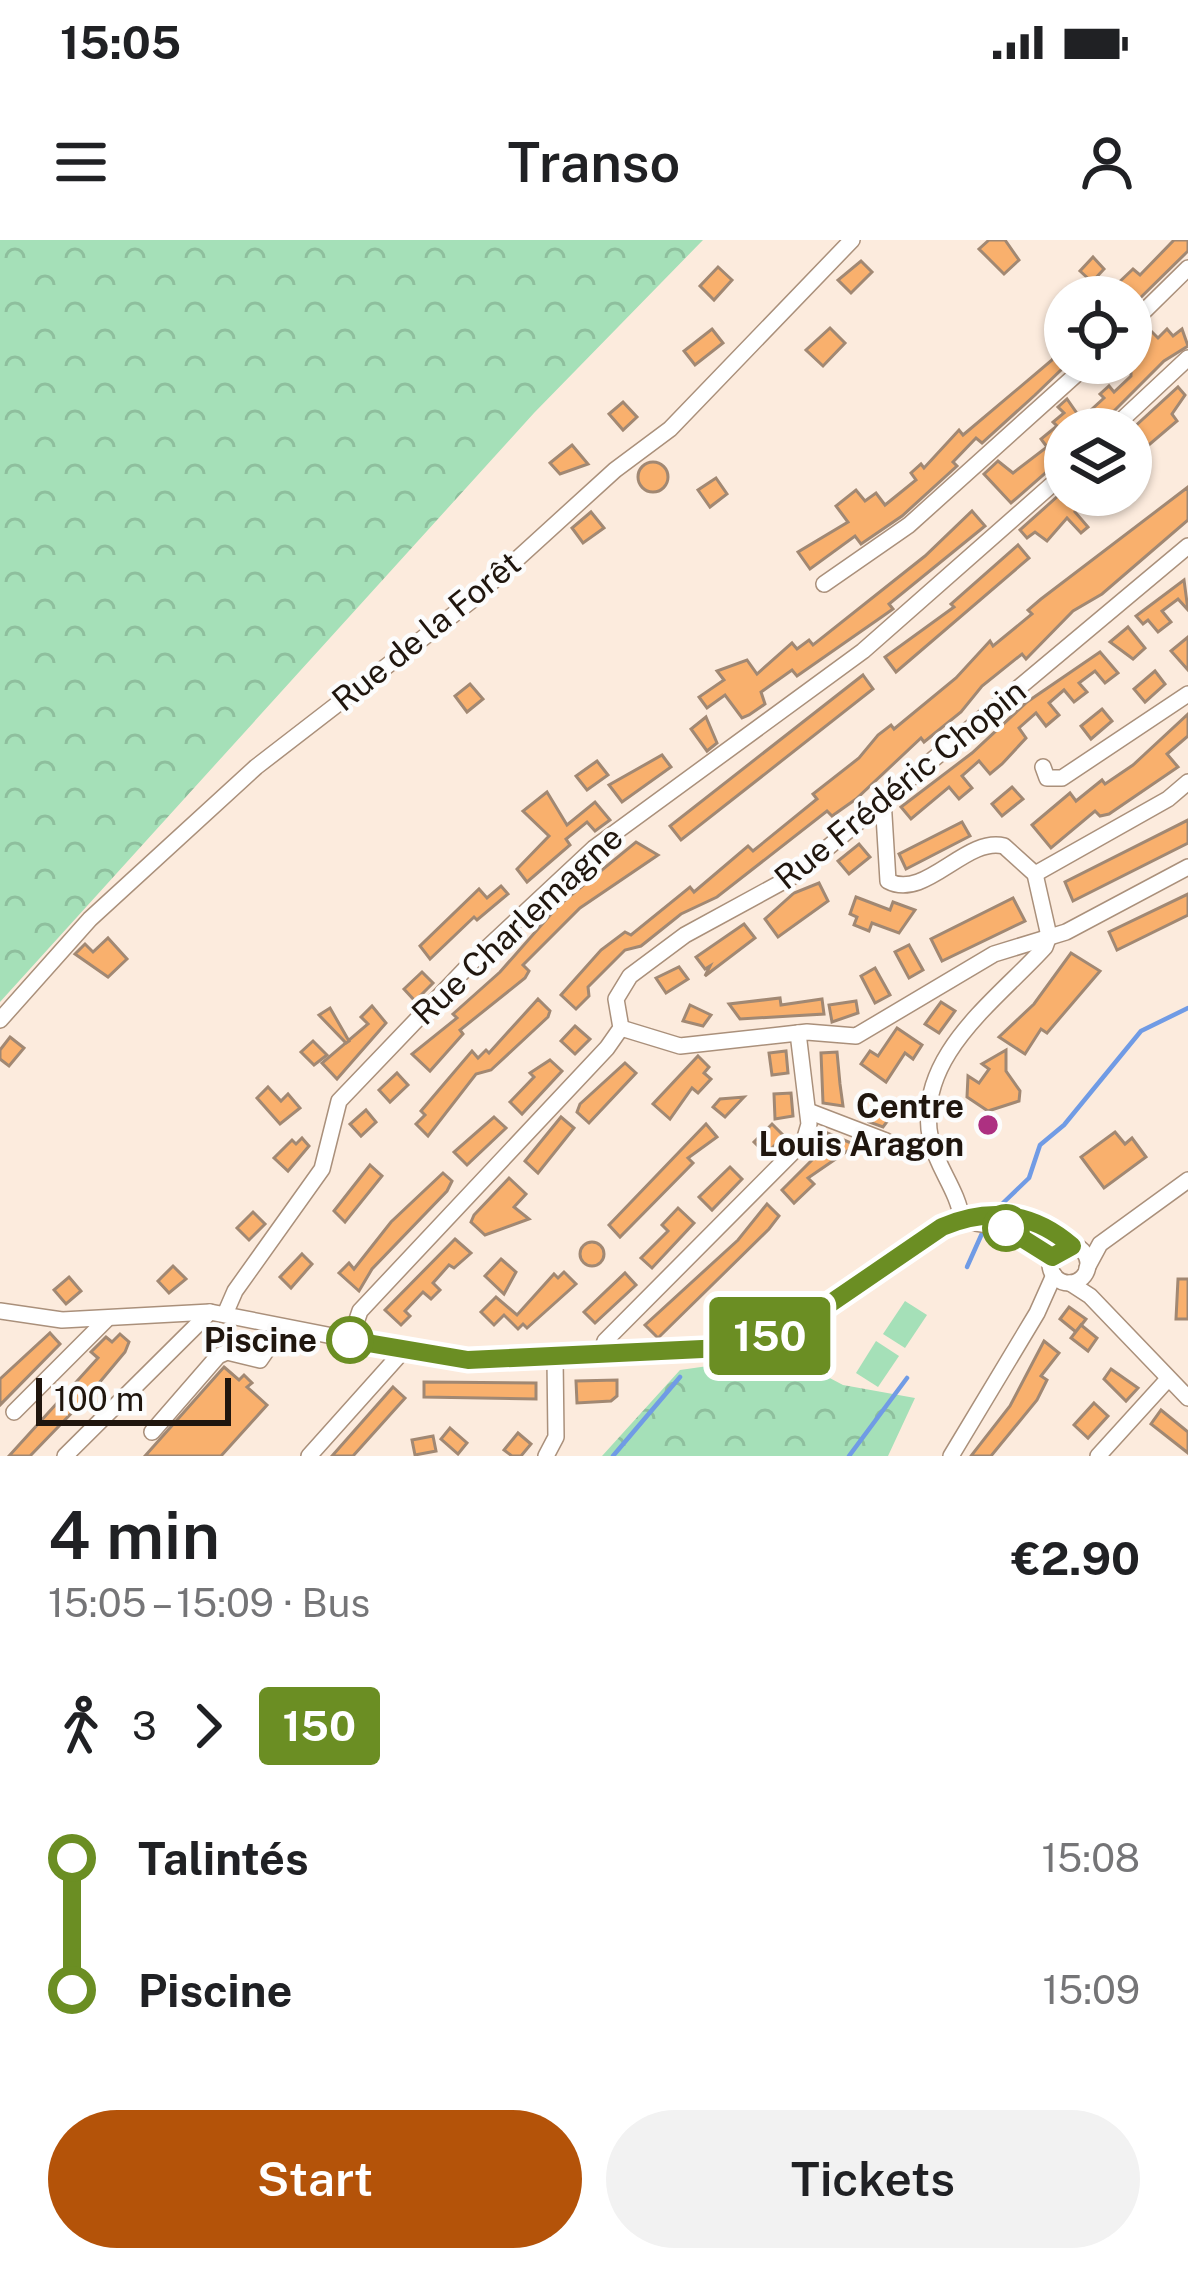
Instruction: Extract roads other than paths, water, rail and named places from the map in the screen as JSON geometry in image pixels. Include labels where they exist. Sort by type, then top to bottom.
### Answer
[{"type":"street","name":"Rue de la Forêt","points":[[0,1020],[90,919],[256,767],[471,601],[615,470],[670,428],[851,240]]},
{"type":"street","points":[[1152,303],[1188,268]]},
{"type":"street","points":[[1134,408],[1188,358]]},
{"type":"street","points":[[824,584],[909,525],[1066,384]]},
{"type":"street","name":"Rue Charlemagne","points":[[64,1456],[218,1313],[315,1182],[339,1102],[472,962],[594,848],[863,651],[1044,492]]},
{"type":"street","name":"Rue Frédéric Chopin","points":[[621,1028],[616,999],[630,976],[686,935],[795,875],[1188,546]]},
{"type":"street","points":[[1043,767],[1047,778],[1062,778],[1188,694]]},
{"type":"street","points":[[1035,874],[1168,799],[1188,782]]},
{"type":"street","points":[[883,799],[884,876],[893,885],[910,884],[996,843],[1035,874],[1048,936],[1046,947],[934,1071],[928,1107],[931,1140],[962,1220]]},
{"type":"street","points":[[350,1340],[360,1311],[621,1028],[680,1046],[798,1033],[856,1036],[994,954],[1048,936],[1188,867]]},
{"type":"street","points":[[600,1356],[605,1340],[800,1147],[808,1130],[808,1111],[798,1033]]},
{"type":"street","points":[[808,1111],[886,1141]]},
{"type":"street","points":[[1059,1277],[1087,1270],[1100,1244],[1188,1180]]},
{"type":"street","points":[[0,1311],[47,1320],[218,1313],[468,1360],[724,1348],[776,1334],[834,1302],[942,1227],[993,1214],[1024,1217],[1053,1229],[1075,1247],[1087,1270],[1090,1296]]},
{"type":"street","points":[[962,1220],[1006,1228],[1059,1277],[1090,1296],[1114,1326],[1188,1397]]},
{"type":"street","points":[[1075,1247],[1100,1244]]},
{"type":"street","points":[[951,1456],[1075,1247]]},
{"type":"street","points":[[14,1412],[106,1320]]},
{"type":"street","points":[[152,1432],[218,1356],[227,1352],[260,1360],[282,1328]]},
{"type":"street","points":[[309,1456],[403,1351]]},
{"type":"street","points":[[546,1456],[556,1437],[555,1358]]},
{"type":"street","points":[[1099,1456],[1168,1379]]},
{"type":"waterway","points":[[1003,1203],[1029,1178],[1040,1145],[1064,1125],[1141,1031],[1188,1008]]},
{"type":"waterway","points":[[967,1267],[984,1229]]},
{"type":"waterway","points":[[613,1456],[680,1377]]},
{"type":"waterway","points":[[849,1456],[907,1378]]},
{"type":"place","name":"Centre Louis Aragon","points":[[988,1125]]},
{"type":"place","name":"Piscine","points":[[350,1340]]}]
